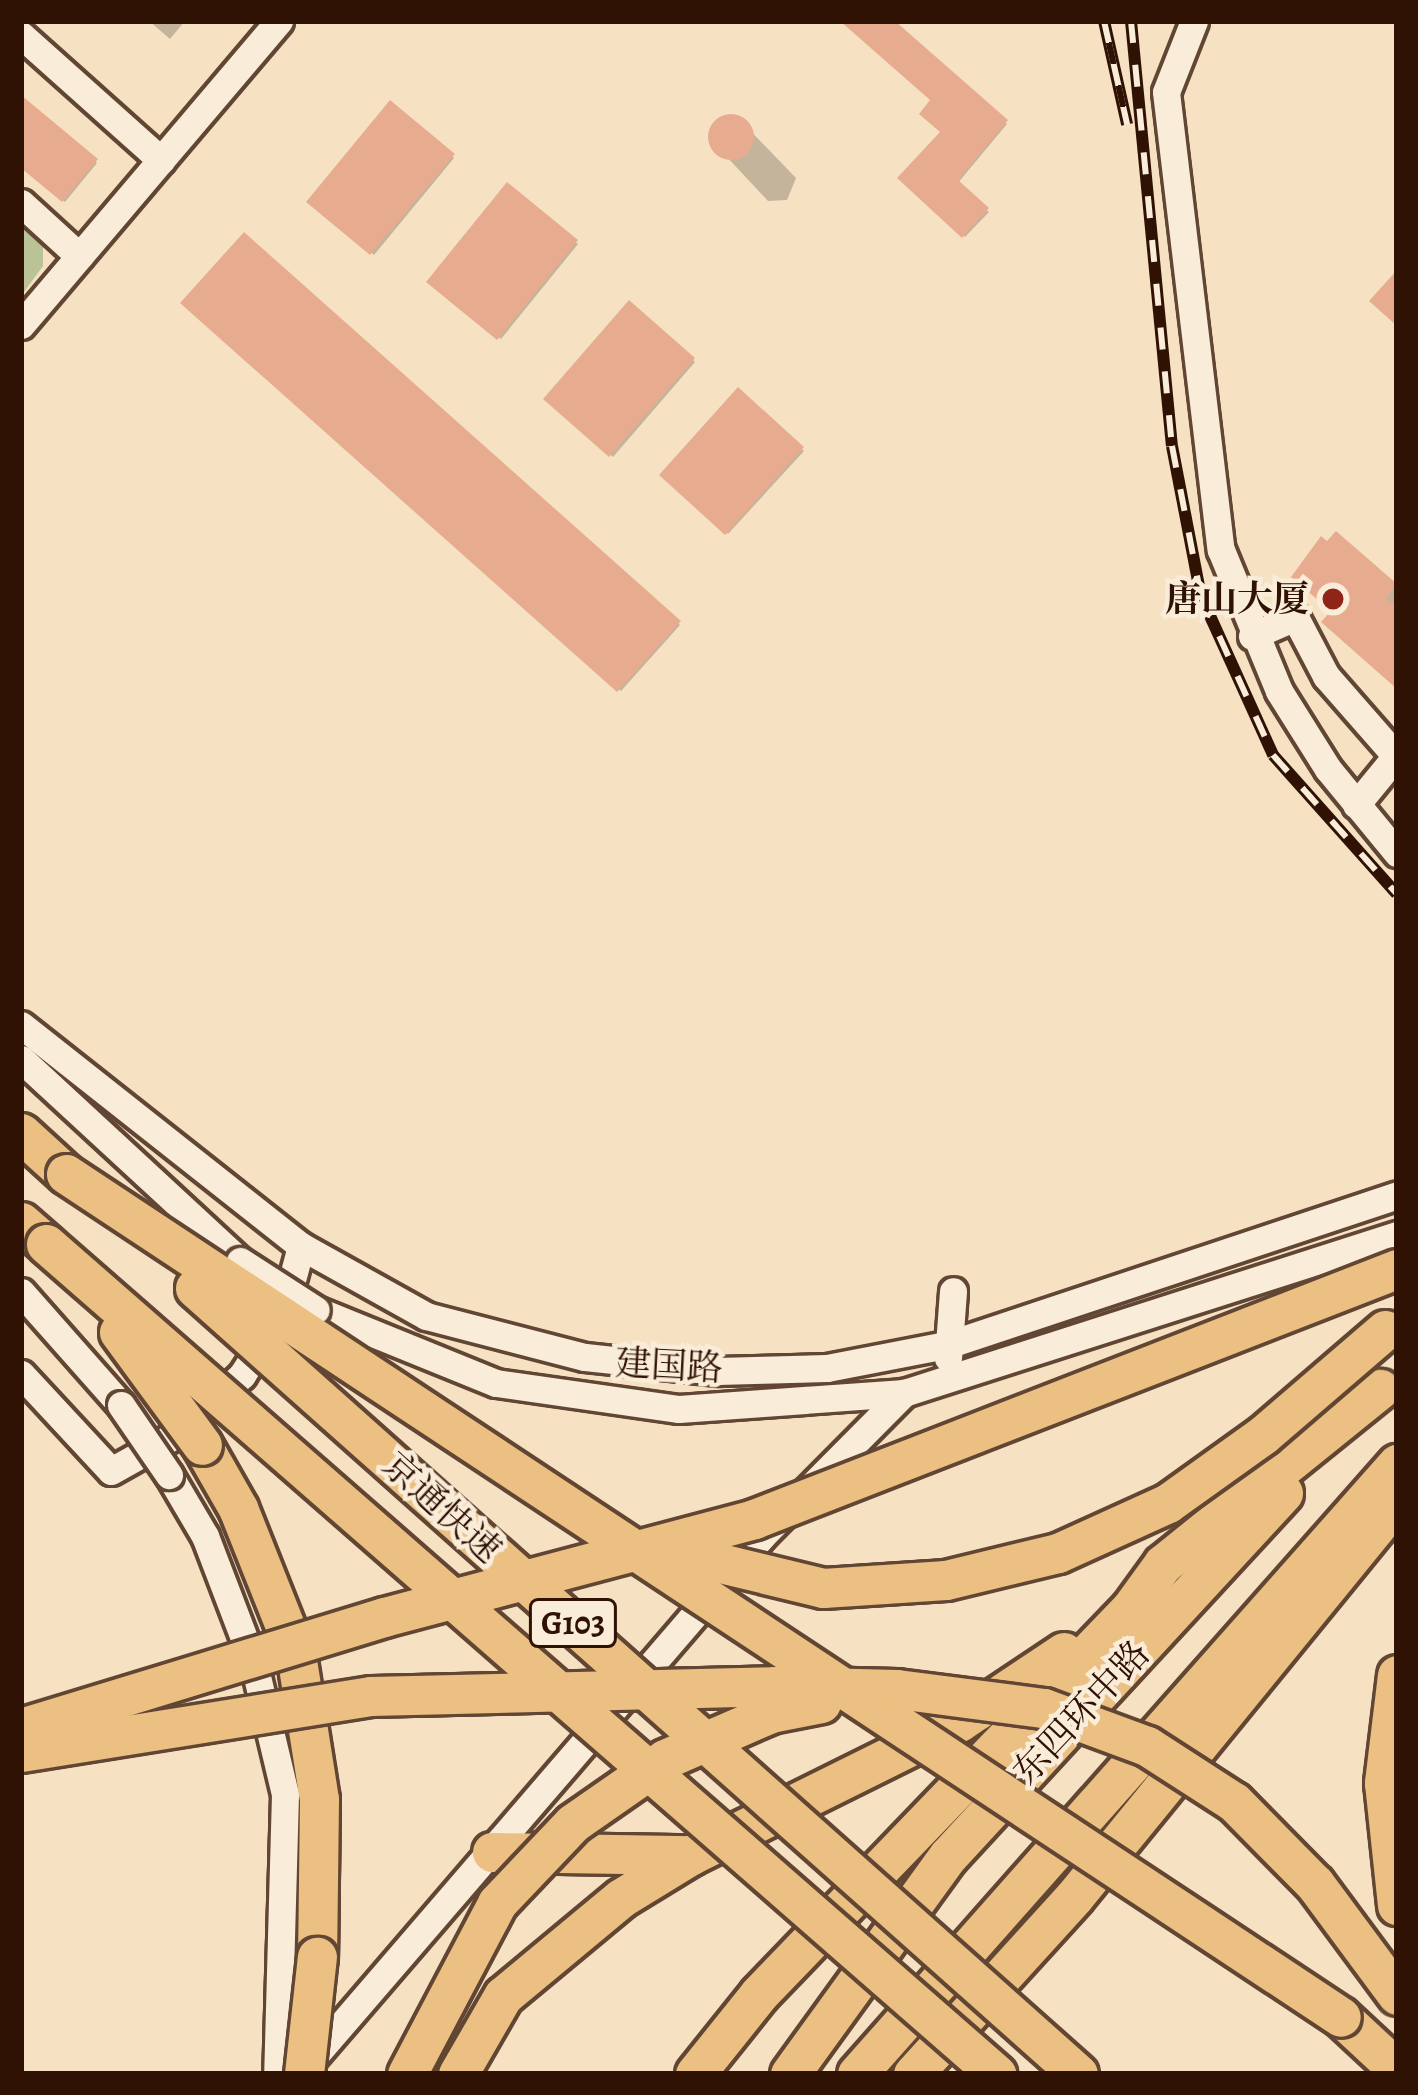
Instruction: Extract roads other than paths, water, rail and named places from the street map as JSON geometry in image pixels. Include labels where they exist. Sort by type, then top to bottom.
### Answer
[{"type":"highway","name":"京通快速","points":[[21,1133],[1078,2074]]},
{"type":"highway","points":[[66,1174],[518,1479],[1341,2017],[1397,2069]]},
{"type":"highway","name":"京通快速","points":[[34,1233],[996,2074]]},
{"type":"highway","points":[[34,1233],[202,1445],[238,1508],[296,1654],[319,1798],[317,1957],[302,2074]]},
{"type":"highway","points":[[21,1728],[384,1617],[754,1519],[1397,1268]]},
{"type":"highway","points":[[518,1479],[663,1550],[824,1588],[946,1580],[1058,1553],[1168,1503],[1263,1435],[1397,1316]]},
{"type":"highway","points":[[695,2074],[914,1826],[1131,1608],[1163,1564],[1389,1379]]},
{"type":"highway","name":"东四环中路","points":[[790,2074],[948,1856],[1389,1379]]},
{"type":"highway","name":"东四环中路","points":[[857,2074],[1397,1464]]},
{"type":"highway","points":[[913,2074],[1074,1897],[1397,1502]]},
{"type":"highway","points":[[458,2074],[503,1996],[621,1898],[691,1855],[959,1722],[1131,1608]]},
{"type":"highway","points":[[1397,1675],[1384,1802],[1397,1904]]},
{"type":"highway","points":[[21,1752],[371,1696],[664,1685],[897,1689],[1043,1708],[1147,1746],[1234,1802],[1316,1885],[1397,1995]]},
{"type":"highway","points":[[407,2074],[497,1903],[573,1823],[664,1759],[771,1713],[897,1689]]},
{"type":"highway","points":[[491,1852],[691,1855]]},
{"type":"highway","points":[[948,2074],[1074,1897]]},
{"type":"street","points":[[21,325],[279,21]]},
{"type":"street","points":[[1194,21],[1166,92],[1221,550],[1252,636],[1356,805],[1397,853]]},
{"type":"street","points":[[21,35],[160,160]]},
{"type":"street","points":[[21,203],[80,256]]},
{"type":"street","points":[[1252,636],[1295,617],[1326,676],[1396,757],[1356,805]]},
{"type":"street","points":[[21,1025],[301,1246],[426,1316],[585,1358],[716,1371],[827,1368],[950,1344],[1397,1195]]},
{"type":"street","name":"建国路","points":[[21,1059],[240,1261],[316,1310],[496,1383],[679,1409],[904,1393],[1397,1234]]},
{"type":"street","points":[[21,1374],[111,1471],[177,1434],[242,1376],[284,1310],[301,1246]]},
{"type":"street","points":[[945,1380],[953,1291]]},
{"type":"street","points":[[21,1292],[121,1405],[169,1475],[206,1536],[254,1664],[285,1794],[277,2074]]},
{"type":"street","points":[[302,2074],[762,1536],[904,1393]]},
{"type":"railway","points":[[1104,21],[1127,124]]},
{"type":"railway","points":[[1131,21],[1172,446],[1201,596],[1273,755],[1397,894]]},
{"type":"place","name":"唐山大厦","points":[[1333,599]]}]
